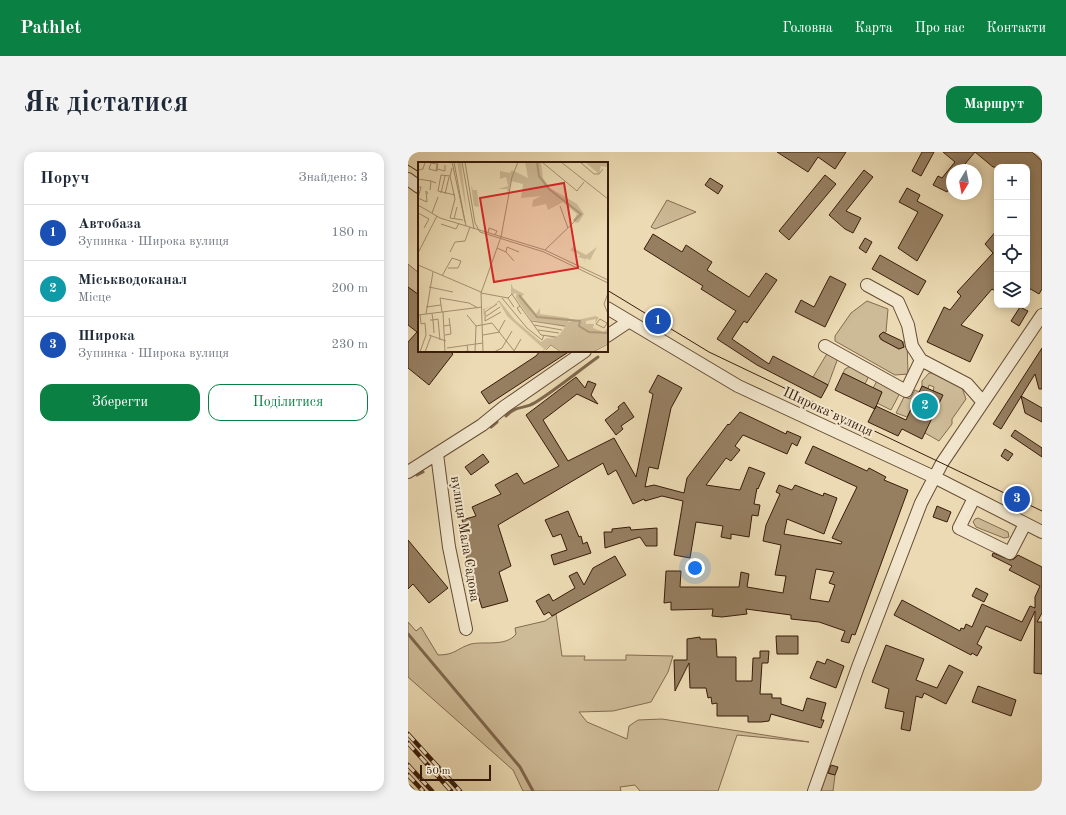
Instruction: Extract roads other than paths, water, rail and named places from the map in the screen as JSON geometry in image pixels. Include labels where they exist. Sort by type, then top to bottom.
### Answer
[{"type":"street","points":[[408,179],[418,186]]},
{"type":"street","points":[[868,285],[898,302],[908,325],[912,346],[921,360],[967,384],[982,401]]},
{"type":"street","name":"Широка вулиця","points":[[608,309],[628,322],[738,386],[934,477],[1042,532]]},
{"type":"street","points":[[814,791],[861,660],[921,503],[934,477],[982,401],[1042,315]]},
{"type":"street","points":[[608,335],[628,322]]},
{"type":"street","points":[[825,346],[906,391],[921,360]]},
{"type":"street","points":[[408,472],[482,425],[504,407],[584,352]]},
{"type":"street","name":"вулиця Мала Садова","points":[[437,454],[448,547],[466,629]]},
{"type":"street","points":[[974,498],[959,528],[1010,553],[1025,524]]},
{"type":"waterway","points":[[506,416],[518,408],[528,406],[536,402],[598,357]]},
{"type":"waterway","points":[[491,427],[497,422]]},
{"type":"waterway","points":[[417,475],[423,472]]},
{"type":"waterway","points":[[408,634],[520,767],[533,791]]},
{"type":"tram line","points":[[408,165],[418,171]]},
{"type":"tram line","points":[[608,291],[709,352],[1042,511]]},
{"type":"railway","points":[[408,734],[460,791]]},
{"type":"railway","points":[[408,743],[451,791]]},
{"type":"railway","points":[[408,765],[432,791]]},
{"type":"railway","points":[[408,775],[423,791]]},
{"type":"railway","points":[[408,786],[413,791]]},
{"type":"place","name":"Автобаза","points":[[658,321]]},
{"type":"place","name":"Міськводоканал","points":[[925,406]]},
{"type":"place","name":"Широка","points":[[1017,499]]}]
